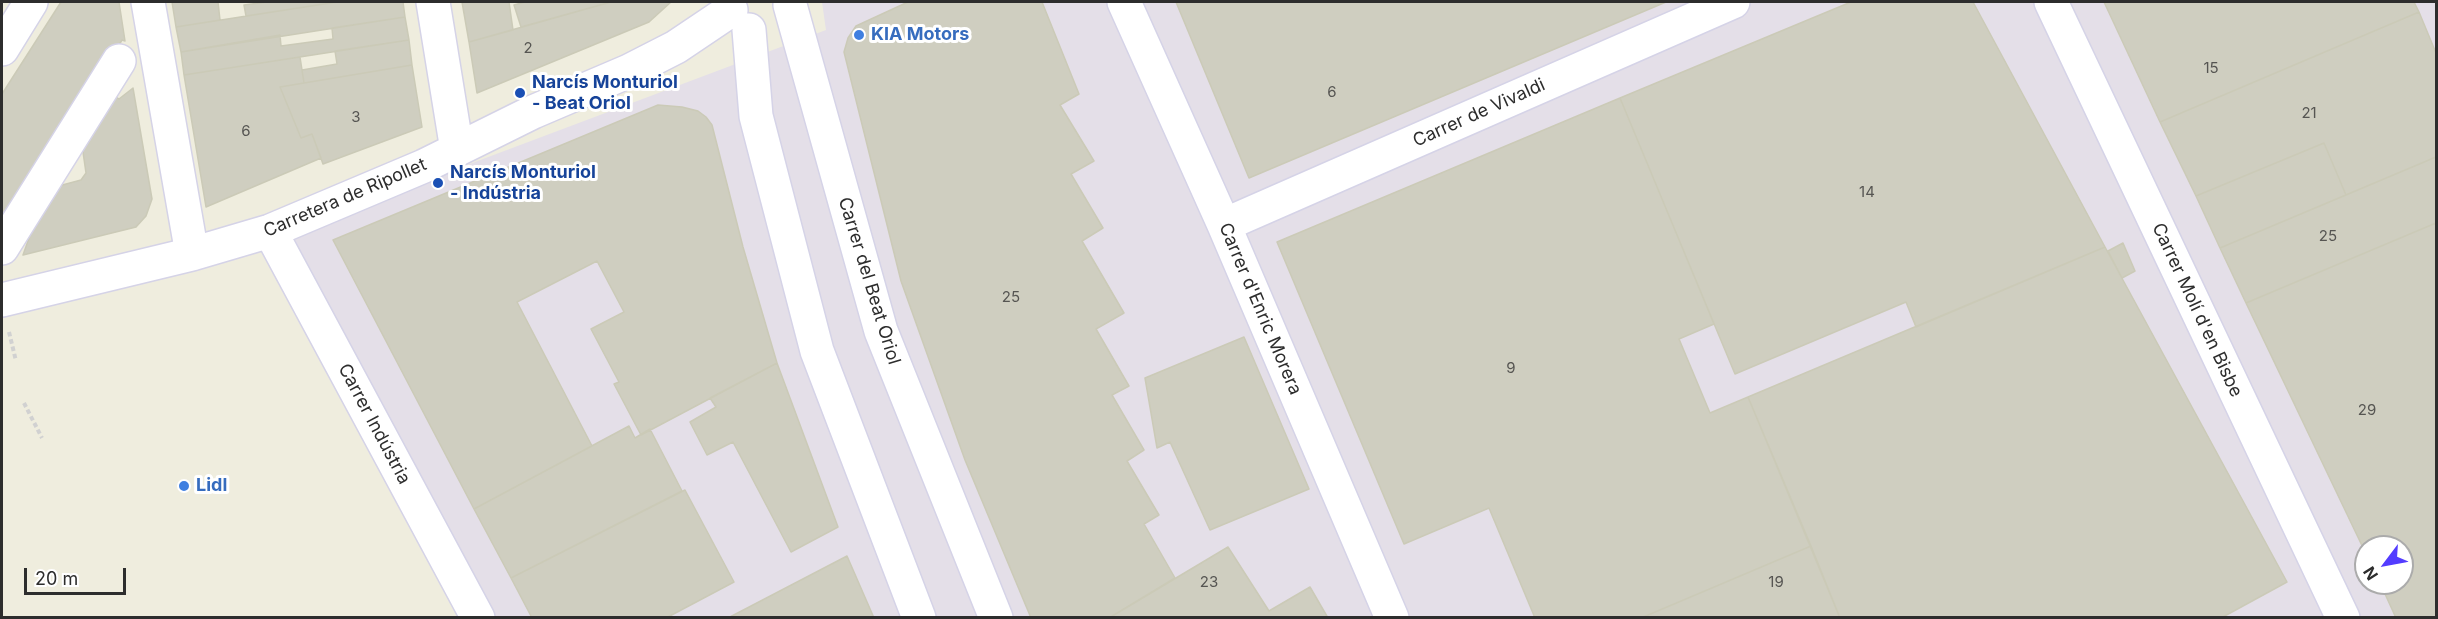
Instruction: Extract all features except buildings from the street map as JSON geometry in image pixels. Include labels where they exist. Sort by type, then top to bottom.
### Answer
[{"type":"street","points":[[2,49],[31,2]]},
{"type":"street","points":[[148,2],[192,254]]},
{"type":"street","points":[[433,2],[457,150]]},
{"type":"street","name":"Carrer d'Enric Morera","points":[[1124,2],[1224,225],[1392,618]]},
{"type":"street","name":"Carrer de Vivaldi","points":[[1224,225],[1733,2]]},
{"type":"street","name":"Carrer Molí d'en Bisbe","points":[[2051,2],[2343,618]]},
{"type":"street","name":"Carrer del Beat Oriol","points":[[737,14],[758,33],[776,28],[783,22],[790,3]]},
{"type":"street","name":"Carrer del Beat Oriol","points":[[790,3],[881,332],[996,618]]},
{"type":"street","points":[[737,14],[756,116],[817,351],[919,618]]},
{"type":"street","name":"Carretera de Ripollet","points":[[2,300],[192,254],[270,231],[424,166],[533,112],[628,71],[737,14]]},
{"type":"street","points":[[2,248],[119,61]]},
{"type":"street","name":"Carrer Indústria","points":[[270,231],[478,618]]},
{"type":"path","points":[[24,403],[42,438]]},
{"type":"shaded area","points":[[822,2],[2436,2],[2436,617],[480,617],[292,237],[475,162],[826,30]]},
{"type":"place","name":"KIA Motors","points":[[859,35]]},
{"type":"place","name":"Narcís Monturiol - Beat Oriol","points":[[520,93]]},
{"type":"place","name":"Narcís Monturiol - Indústria","points":[[438,183]]},
{"type":"place","name":"Lidl","points":[[184,486]]}]
